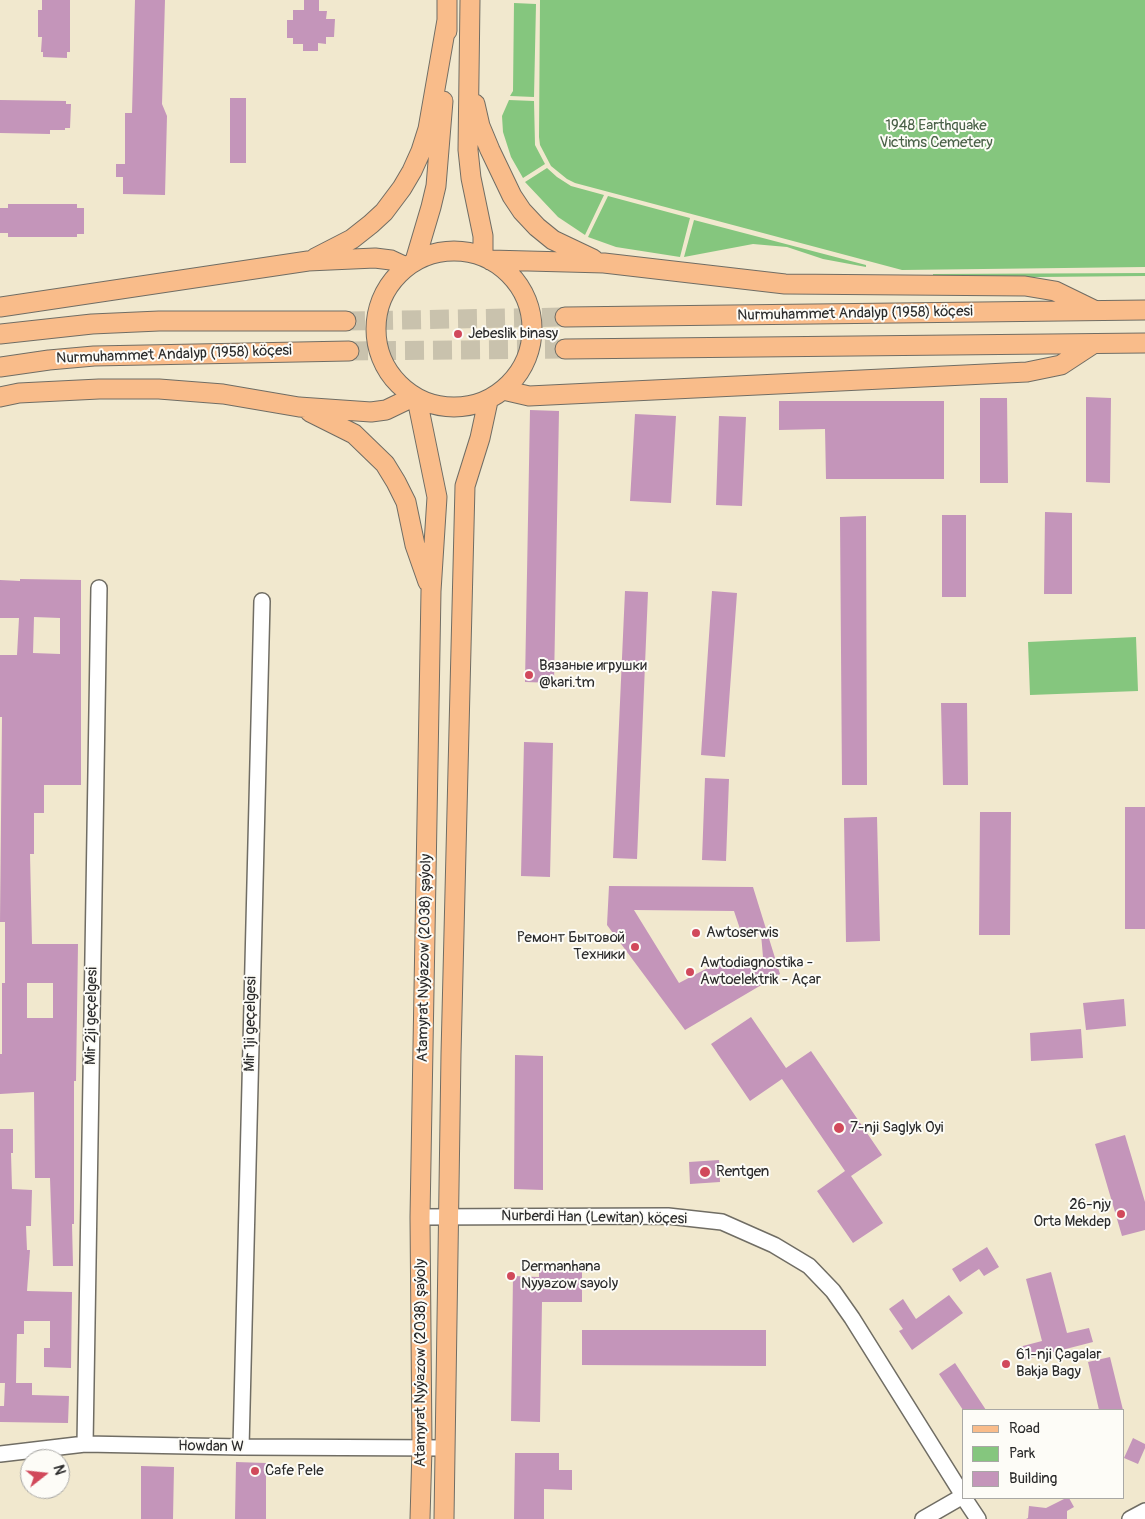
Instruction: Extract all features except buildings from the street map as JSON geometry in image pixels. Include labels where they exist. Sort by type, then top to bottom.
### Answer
[{"type":"main road","points":[[410,264],[432,207],[436,186],[441,135],[447,0]]},
{"type":"main road","points":[[470,0],[468,72],[470,178],[487,258],[504,269],[515,281],[524,295],[530,311],[532,327],[526,360],[518,374],[496,396]]},
{"type":"main road","points":[[308,261],[352,239],[371,224],[384,212],[412,171],[428,129],[447,20]]},
{"type":"main road","points":[[468,72],[480,126],[486,142],[500,174],[522,211],[553,240],[604,264]]},
{"type":"main road","points":[[1094,310],[1055,291],[1025,286],[785,284],[604,264],[487,258],[464,251],[447,251],[430,254],[410,264],[392,280],[382,296],[376,314],[375,334],[386,370],[398,385],[415,398],[433,405],[450,408],[467,407],[496,396],[1027,372],[1061,365],[1094,344]]},
{"type":"main road","points":[[0,307],[308,261],[375,258],[410,264]]},
{"type":"main road","name":"Nurmuhammet Andalyp (1958) köçesi","points":[[565,317],[1145,310]]},
{"type":"main road","name":"Nurmuhammet Andalyp (1958) köçesi","points":[[0,334],[92,324],[159,321],[346,321]]},
{"type":"main road","name":"Nurmuhammet Andalyp (1958) köçesi","points":[[565,349],[1145,343]]},
{"type":"main road","name":"Nurmuhammet Andalyp (1958) köçesi","points":[[0,367],[94,356],[349,351]]},
{"type":"main road","points":[[0,398],[19,393],[158,388],[223,394],[299,407],[371,412],[386,410],[415,398]]},
{"type":"main road","name":"Atamyrat Nyýazow (2038) şaýoly","points":[[444,1519],[465,486],[496,396]]},
{"type":"main road","name":"Atamyrat Nyýazow (2038) şaýoly","points":[[415,398],[436,497],[431,591],[420,1217],[422,1448],[420,1519]]},
{"type":"main road","points":[[299,407],[354,434],[385,464],[406,502],[415,545],[431,591]]},
{"type":"street","name":"Mir 2ji geçelgesi","points":[[85,1444],[99,588]]},
{"type":"street","name":"Mir 1ji geçelgesi","points":[[241,1447],[262,601]]},
{"type":"street","name":"Nurberdi Han (Lewitan) köçesi","points":[[420,1217],[668,1216],[722,1222],[774,1245],[809,1266],[833,1291],[852,1318],[962,1494]]},
{"type":"street","name":"Howdan W","points":[[0,1454],[85,1444],[446,1448]]},
{"type":"street","points":[[924,1519],[962,1498]]},
{"type":"street","name":"Nurberdi Han (Lewitan) köçesi","points":[[965,1499],[978,1519]]},
{"type":"street","points":[[1130,1519],[1145,1511]]},
{"type":"green space","name":"1948 Earthquake Victims Cemetery","points":[[540,0],[1145,0],[1145,267],[902,270],[575,183],[551,166],[540,145]]},
{"type":"green space","points":[[514,3],[536,4],[534,97],[510,96],[513,91]]},
{"type":"green space","points":[[509,100],[534,101],[535,145],[545,164],[523,178],[511,157],[503,132],[502,116]]},
{"type":"green space","points":[[547,168],[571,186],[604,195],[585,235],[558,217],[525,182]]},
{"type":"green space","points":[[608,196],[690,218],[680,257],[616,247],[588,237]]},
{"type":"green space","points":[[694,220],[866,265],[866,267],[823,259],[787,247],[753,244],[684,257]]},
{"type":"green space","points":[[1145,273],[1145,276],[933,278],[933,274]]},
{"type":"green space","points":[[1136,637],[1138,691],[1030,695],[1028,642]]},
{"type":"tunnel","points":[[346,321],[565,317]]},
{"type":"tunnel","points":[[349,351],[565,349]]},
{"type":"place","name":"Jebeslik binasy","points":[[458,334]]},
{"type":"place","name":"Вязаные игрушки @kari.tm","points":[[529,675]]},
{"type":"place","name":"Awtoserwis","points":[[696,933]]},
{"type":"place","name":"Ремонт Бытовой Техники","points":[[635,947]]},
{"type":"place","name":"Awtodiagnostika - Awtoelektrik - Açar","points":[[690,972]]},
{"type":"place","name":"7-nji Saglyk Oyi","points":[[839,1128]]},
{"type":"place","name":"Rentgen","points":[[705,1172]]},
{"type":"place","name":"26-njy Orta Mekdep","points":[[1121,1214]]},
{"type":"place","name":"Dermanhana Nyyazow sayoly","points":[[511,1276]]},
{"type":"place","name":"61-nji Çagalar Bakja Bagy","points":[[1006,1364]]},
{"type":"place","name":"Cafe Pele","points":[[255,1471]]}]
